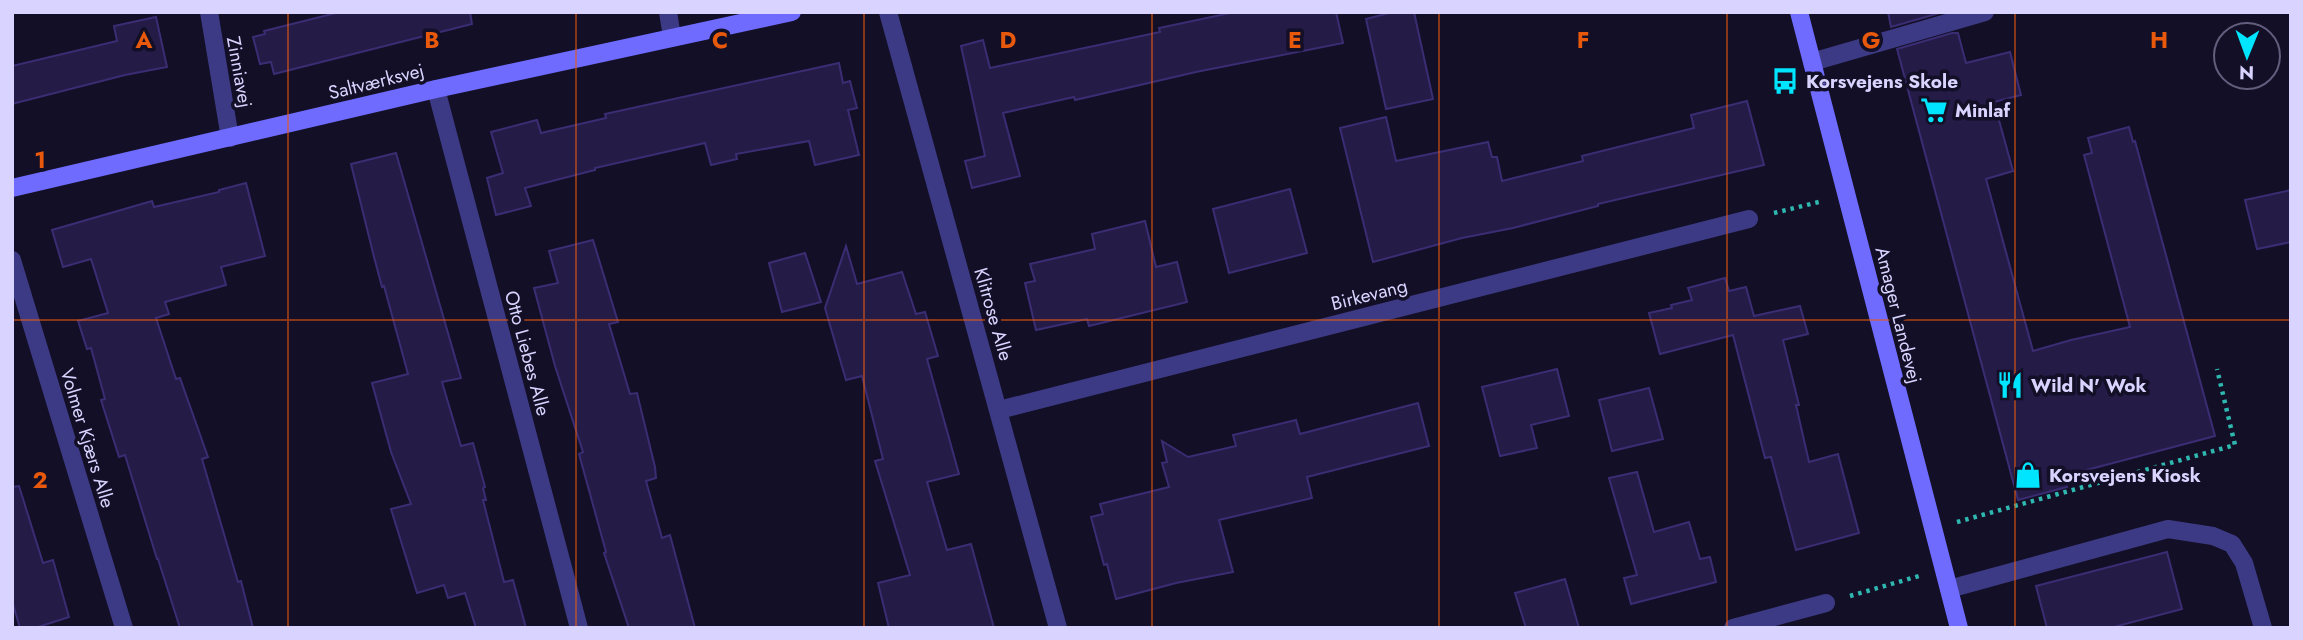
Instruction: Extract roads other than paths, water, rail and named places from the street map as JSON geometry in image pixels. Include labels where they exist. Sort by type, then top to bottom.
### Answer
[{"type":"street","name":"Zinniavej","points":[[209,12],[230,138]]},
{"type":"street","points":[[668,12],[673,37]]},
{"type":"street","name":"Saltværksvej","points":[[12,188],[436,89],[792,12]]},
{"type":"street","name":"Klitrose Alle","points":[[888,12],[1058,628]]},
{"type":"street","name":"Amager Landevej","points":[[1799,12],[1959,628]]},
{"type":"street","points":[[1812,62],[1985,12]]},
{"type":"street","name":"Otto Liebes Alle","points":[[436,89],[579,628]]},
{"type":"street","name":"Birkevang","points":[[999,410],[1749,219]]},
{"type":"street","name":"Volmer Kjærs Alle","points":[[12,260],[124,628]]},
{"type":"street","points":[[1949,589],[2168,529],[2213,536],[2232,544],[2244,563],[2262,625]]},
{"type":"street","points":[[1733,628],[1826,603]]},
{"type":"place","name":"Korsvejens Skole","points":[[1785,81]]},
{"type":"place","name":"Minlaf","points":[[1934,110]]},
{"type":"place","name":"Wild N' Wok","points":[[2010,385]]},
{"type":"place","name":"Korsvejens Kiosk","points":[[2028,475]]}]
